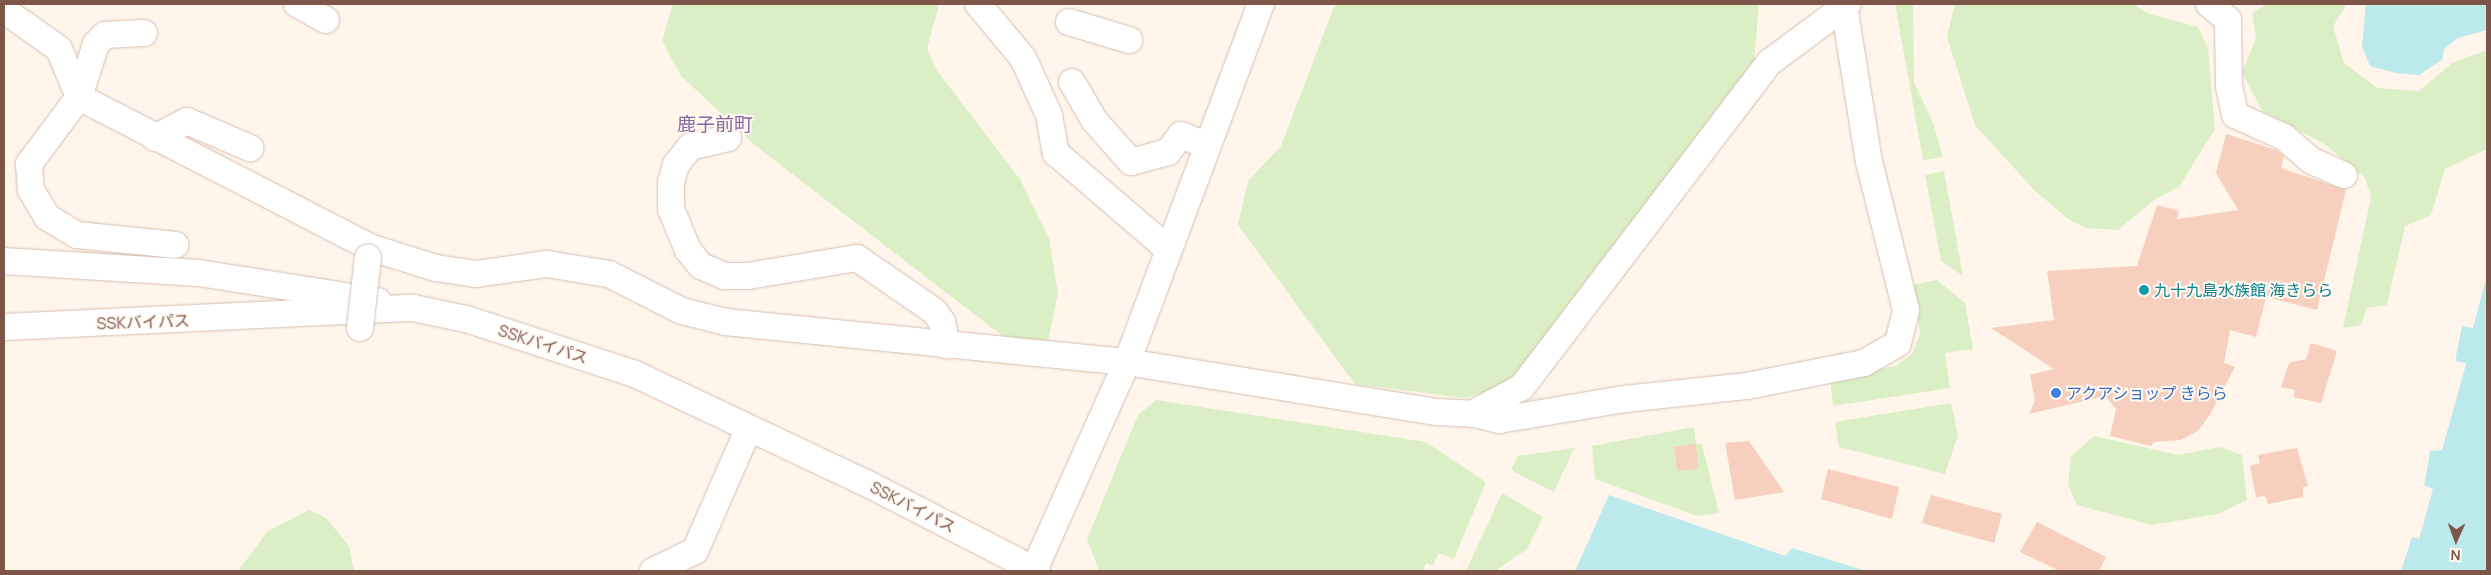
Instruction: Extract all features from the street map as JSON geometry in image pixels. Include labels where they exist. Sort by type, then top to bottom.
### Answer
[{"type":"street","points":[[297,4],[326,20]]},
{"type":"street","points":[[978,4],[1023,58],[1049,115],[1056,153],[1168,249]]},
{"type":"street","points":[[1036,570],[1128,362],[1206,145],[1261,4]]},
{"type":"street","points":[[2209,4],[2228,20],[2229,86],[2236,115],[2284,137],[2312,161],[2344,175]]},
{"type":"street","points":[[4,10],[59,49],[79,97],[370,253],[436,268],[476,274],[547,264],[609,274],[682,311],[726,322],[1128,362],[1437,412],[1472,414],[1499,420],[1567,408],[1757,384],[1864,363],[1898,343],[1906,310],[1868,162],[1846,5],[1770,62],[1522,387],[1472,414]]},
{"type":"street","points":[[1069,22],[1129,40]]},
{"type":"street","points":[[144,33],[105,35],[96,44],[79,97],[29,164],[31,190],[48,217],[77,235],[175,245]]},
{"type":"street","points":[[1072,82],[1094,120],[1131,162],[1168,152],[1181,135],[1206,145]]},
{"type":"street","points":[[155,138],[187,121],[250,148]]},
{"type":"street","points":[[728,138],[690,147],[676,165],[671,182],[671,209],[688,250],[702,266],[724,276],[748,276],[857,258],[934,311],[942,322],[947,345]]},
{"type":"street","points":[[360,328],[370,253]]},
{"type":"street","points":[[4,261],[199,273],[311,287],[413,308]]},
{"type":"street","name":"SSKバイパス","points":[[4,327],[413,308],[466,319],[635,374],[749,428],[1036,570]]},
{"type":"street","points":[[1522,387],[1567,408]]},
{"type":"street","points":[[653,571],[695,550],[749,428]]},
{"type":"green space","points":[[673,4],[939,4],[927,49],[938,72],[1020,179],[1049,238],[1058,293],[1048,342],[1033,353],[996,331],[756,146],[681,76],[662,41]]},
{"type":"green space","points":[[1335,4],[1759,4],[1754,62],[1541,350],[1499,388],[1465,398],[1355,384],[1238,225],[1248,181],[1281,146]]},
{"type":"green space","points":[[1895,4],[1913,4],[1914,82],[1933,123],[1943,157],[1923,160]]},
{"type":"green space","points":[[1955,4],[2134,4],[2147,13],[2198,27],[2208,48],[2215,129],[2179,187],[2155,199],[2118,230],[2086,228],[2068,219],[2034,190],[1975,125],[1947,37]]},
{"type":"green space","points":[[2267,4],[2347,4],[2333,26],[2344,63],[2377,88],[2419,91],[2452,63],[2487,50],[2487,149],[2445,169],[2431,215],[2405,226],[2387,305],[2367,308],[2361,325],[2343,328],[2371,197],[2365,178],[2326,145],[2262,111],[2242,72],[2256,38],[2252,13]]},
{"type":"green space","points":[[1944,171],[1963,276],[1941,261],[1925,175]]},
{"type":"green space","points":[[1937,280],[1965,303],[1973,349],[1945,353],[1950,388],[1833,406],[1830,379],[1896,366],[1913,353],[1920,333],[1913,285]]},
{"type":"green space","points":[[1156,400],[1426,442],[1486,482],[1454,559],[1438,553],[1433,566],[1426,563],[1423,571],[1099,571],[1087,539],[1138,415]]},
{"type":"green space","points":[[1951,403],[1958,435],[1945,474],[1839,447],[1835,422]]},
{"type":"green space","points":[[1694,427],[1696,444],[1702,444],[1719,513],[1697,516],[1595,479],[1592,446]]},
{"type":"green space","points":[[2094,436],[2178,455],[2221,447],[2242,455],[2247,500],[2218,514],[2152,525],[2077,505],[2068,484],[2071,456]]},
{"type":"green space","points":[[1574,448],[1554,492],[1511,470],[1518,456]]},
{"type":"green space","points":[[1502,493],[1543,517],[1527,549],[1495,571],[1466,571]]},
{"type":"green space","points":[[309,510],[326,518],[349,546],[354,571],[238,571],[268,531]]},
{"type":"water","points":[[2366,4],[2487,4],[2487,30],[2458,38],[2444,49],[2443,59],[2419,75],[2396,73],[2370,66],[2362,46]]},
{"type":"water","points":[[2487,275],[2487,571],[2401,571],[2412,537],[2419,539],[2433,489],[2424,485],[2430,451],[2442,449],[2466,364],[2455,361],[2462,326],[2473,328]]},
{"type":"water","points":[[1609,495],[1785,556],[1792,548],[1866,571],[1575,571]]},
{"type":"pier","points":[[2460,326],[2455,361],[2466,363],[2442,450],[2430,451],[2424,485],[2428,450],[2440,447],[2463,365],[2452,361]]},
{"type":"building","name":"九十九島水族館 海きらら","points":[[2226,134],[2276,150],[2284,156],[2281,168],[2346,190],[2317,310],[2266,297],[2256,337],[2230,330],[2224,363],[2235,367],[2209,416],[2198,431],[2181,440],[2154,442],[2151,446],[2110,436],[2116,409],[2105,396],[2029,414],[2035,401],[2030,375],[2054,369],[1991,328],[2054,320],[2047,271],[2137,266],[2157,205],[2179,211],[2177,219],[2238,210],[2216,173]]},
{"type":"building","points":[[2311,343],[2337,351],[2321,403],[2293,397],[2295,390],[2281,387],[2289,363],[2306,359]]},
{"type":"building","points":[[1749,441],[1784,492],[1735,500],[1725,443]]},
{"type":"building","points":[[1696,444],[1698,469],[1677,471],[1674,447]]},
{"type":"building","points":[[2297,448],[2308,486],[2303,487],[2303,497],[2268,504],[2265,496],[2256,497],[2250,466],[2260,463],[2258,455]]},
{"type":"building","points":[[1828,469],[1899,487],[1892,519],[1821,499]]},
{"type":"building","points":[[1931,495],[2002,514],[1994,543],[1922,523]]},
{"type":"building","points":[[2037,522],[2106,557],[2099,571],[2060,571],[2020,552]]},
{"type":"place","name":"九十九島水族館 海きらら","points":[[2144,290]]},
{"type":"place","name":"アクアショップ きらら","points":[[2056,393]]},
{"type":"district","name":"鹿子前町","points":[[715,125]]}]
